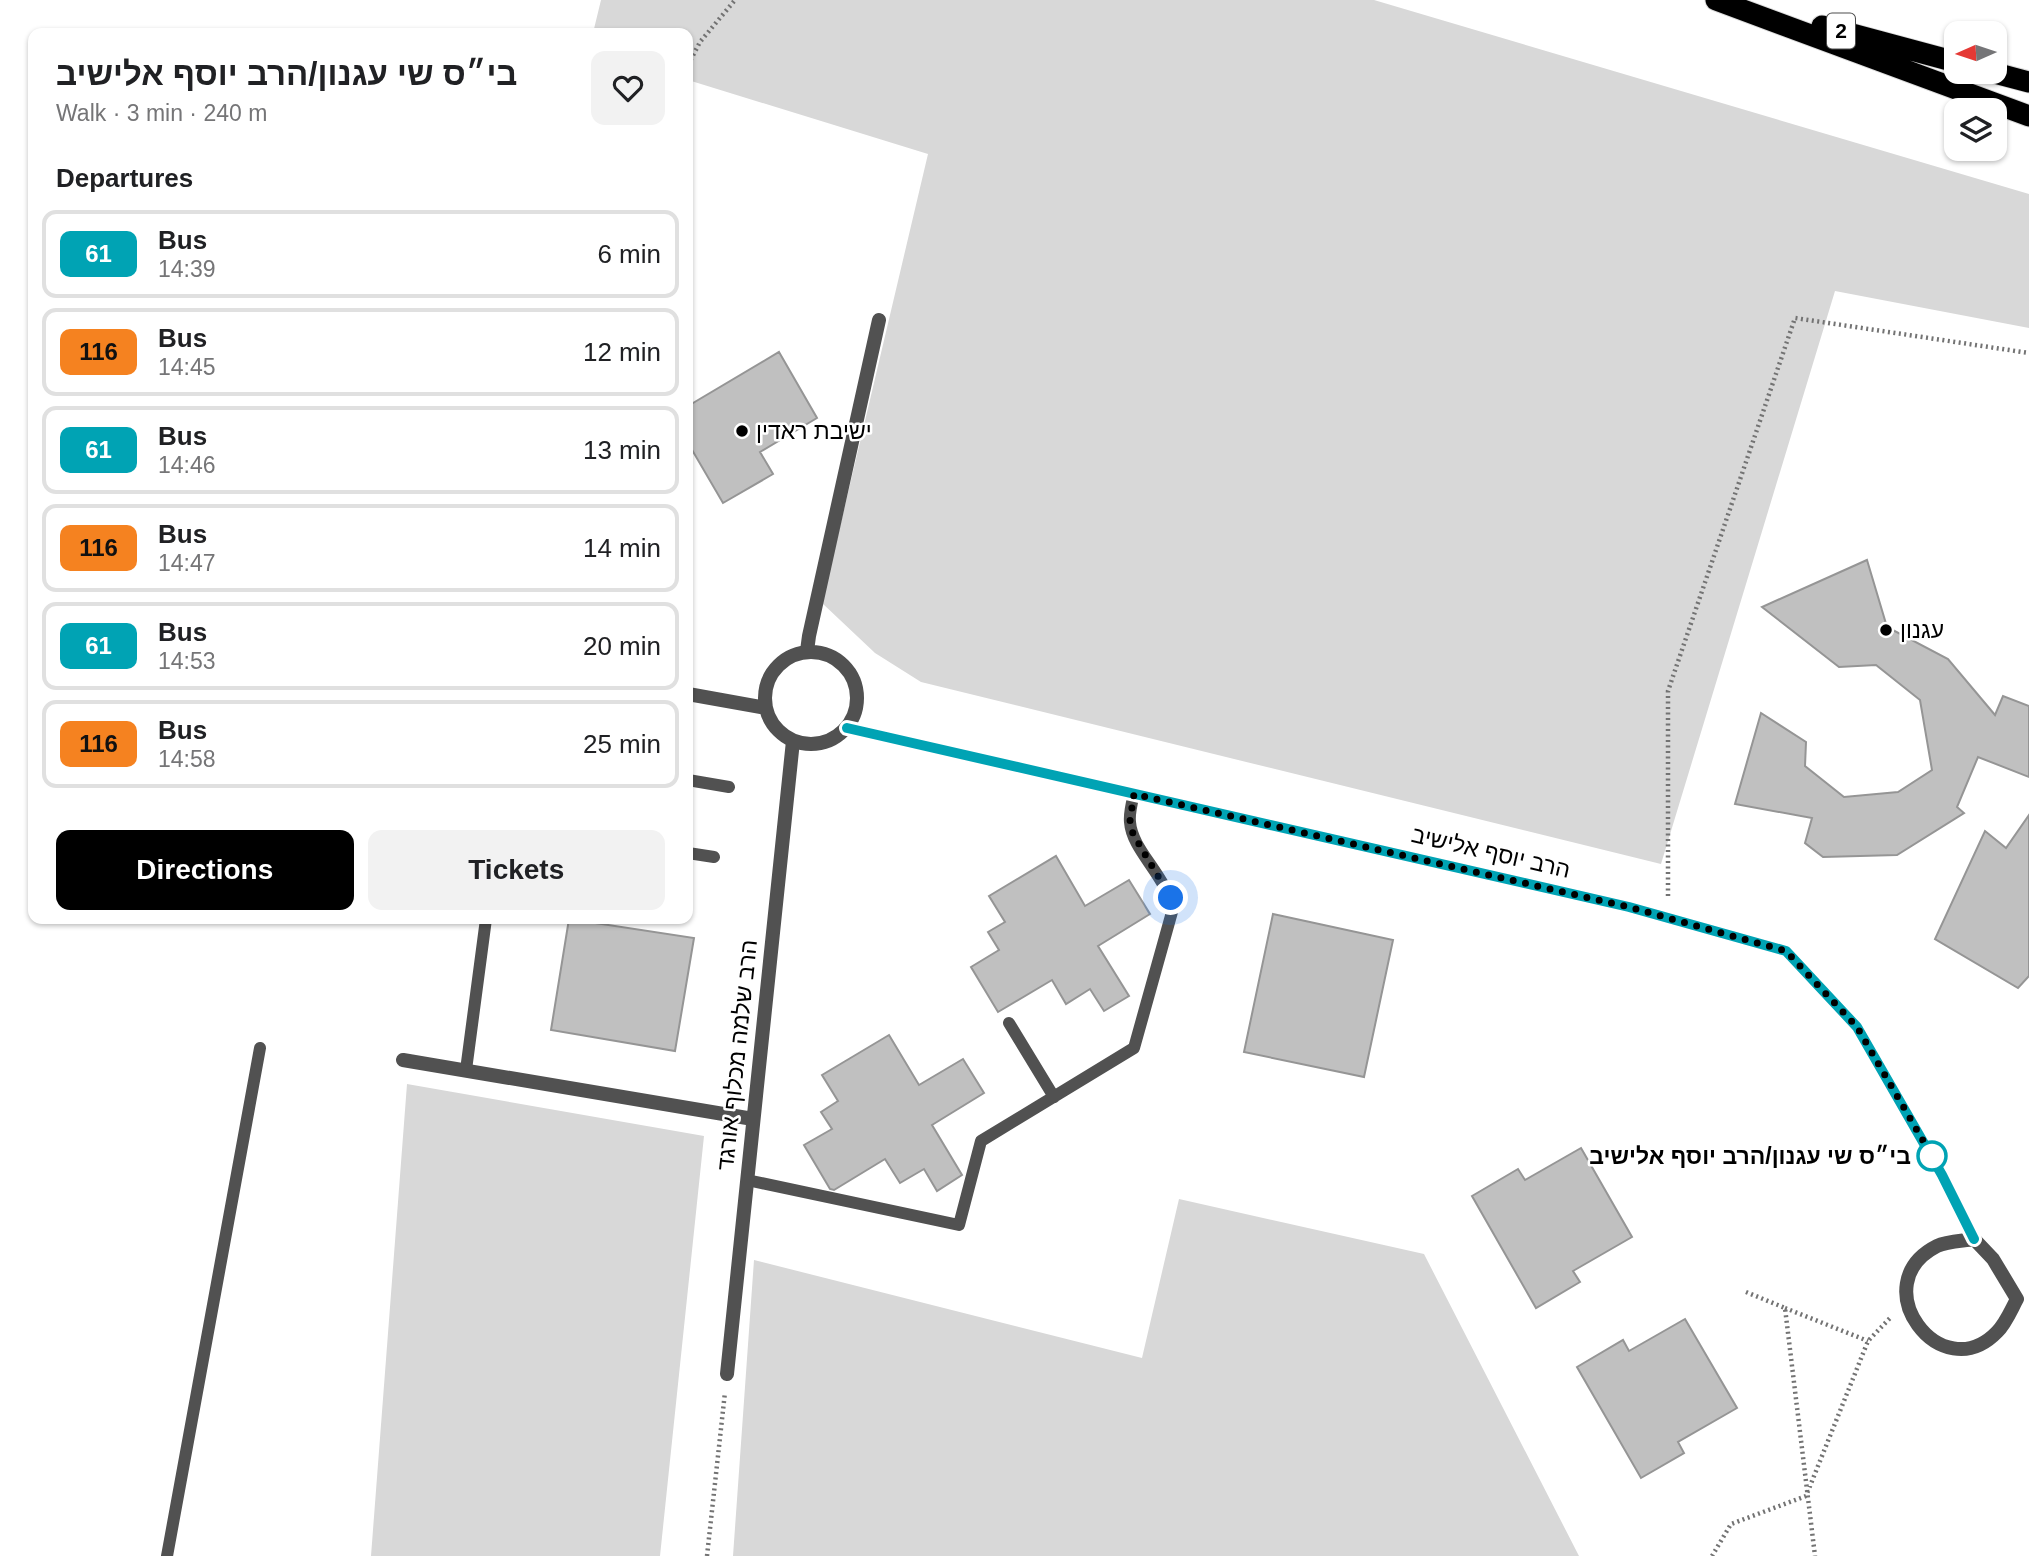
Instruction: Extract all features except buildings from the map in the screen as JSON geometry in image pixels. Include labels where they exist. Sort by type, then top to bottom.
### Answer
[{"type":"highway","points":[[1717,0],[2029,116]]},
{"type":"highway","name":"2","points":[[1726,0],[1944,59]]},
{"type":"highway","points":[[2007,76],[2029,82]]},
{"type":"street","points":[[807,651],[811,622],[879,320]]},
{"type":"street","points":[[807,651],[823,653],[837,659],[849,670],[856,684],[858,700],[854,716],[847,728],[836,738],[822,744],[808,745],[793,741],[780,733],[771,722],[766,708],[765,693],[769,678],[779,665],[792,656],[807,651]]},
{"type":"street","points":[[693,695],[766,708]]},
{"type":"street","name":"הרב יוסף אלישיב","points":[[847,728],[1668,918],[1786,951],[1857,1027],[1929,1151],[1974,1239]]},
{"type":"street","name":"הרב שלמה מכלוף אורגד","points":[[727,1374],[793,741]]},
{"type":"street","points":[[404,1060],[753,1119]]},
{"type":"street","points":[[1974,1239],[1993,1259],[2023,1301],[1998,1331],[1986,1340],[1970,1347],[1952,1347],[1936,1342],[1922,1332],[1906,1301],[1907,1283],[1914,1267],[1925,1254],[1940,1245],[1974,1239]]},
{"type":"lane","points":[[693,780],[729,787]]},
{"type":"lane","points":[[747,1180],[959,1226],[981,1142],[1134,1048],[1172,912],[1171,898],[1133,834],[1130,821],[1134,794]]},
{"type":"lane","points":[[693,854],[713,858]]},
{"type":"lane","points":[[466,1070],[485,924]]},
{"type":"lane","points":[[1010,1023],[1054,1097]]},
{"type":"lane","points":[[167,1556],[260,1048]]},
{"type":"path","points":[[693,55],[700,42],[735,0]]},
{"type":"path","points":[[1668,918],[1668,691],[1795,317],[2029,353]]},
{"type":"path","points":[[1746,1292],[1868,1341]]},
{"type":"path","points":[[1712,1556],[1731,1524],[1806,1496],[1868,1341],[1906,1301]]},
{"type":"path","points":[[1786,1308],[1815,1556]]},
{"type":"path","points":[[707,1556],[727,1374]]},
{"type":"shaded area","points":[[601,0],[1374,0],[2029,194],[2029,328],[1835,291],[1661,864],[921,682],[875,653],[822,603],[928,154],[693,82],[693,28],[594,28]]},
{"type":"shaded area","points":[[407,1084],[704,1136],[660,1556],[371,1556]]},
{"type":"shaded area","points":[[1179,1199],[1424,1254],[1579,1556],[733,1556],[754,1260],[1142,1358]]},
{"type":"bus line","name":"61","points":[[847,728],[1629,907],[1786,951],[1857,1027],[1909,1115],[1974,1239]]},
{"type":"place","name":"ישיבת ראדין","points":[[742,431]]},
{"type":"place","name":"עגנון","points":[[1886,630]]},
{"type":"place","name":"בי״ס שי עגנון/הרב יוסף אלישיב","points":[[1932,1156]]},
{"type":"route","points":[[1171,898],[1133,834],[1130,821],[1134,794],[1629,907],[1786,951],[1857,1027],[1932,1156]]}]
